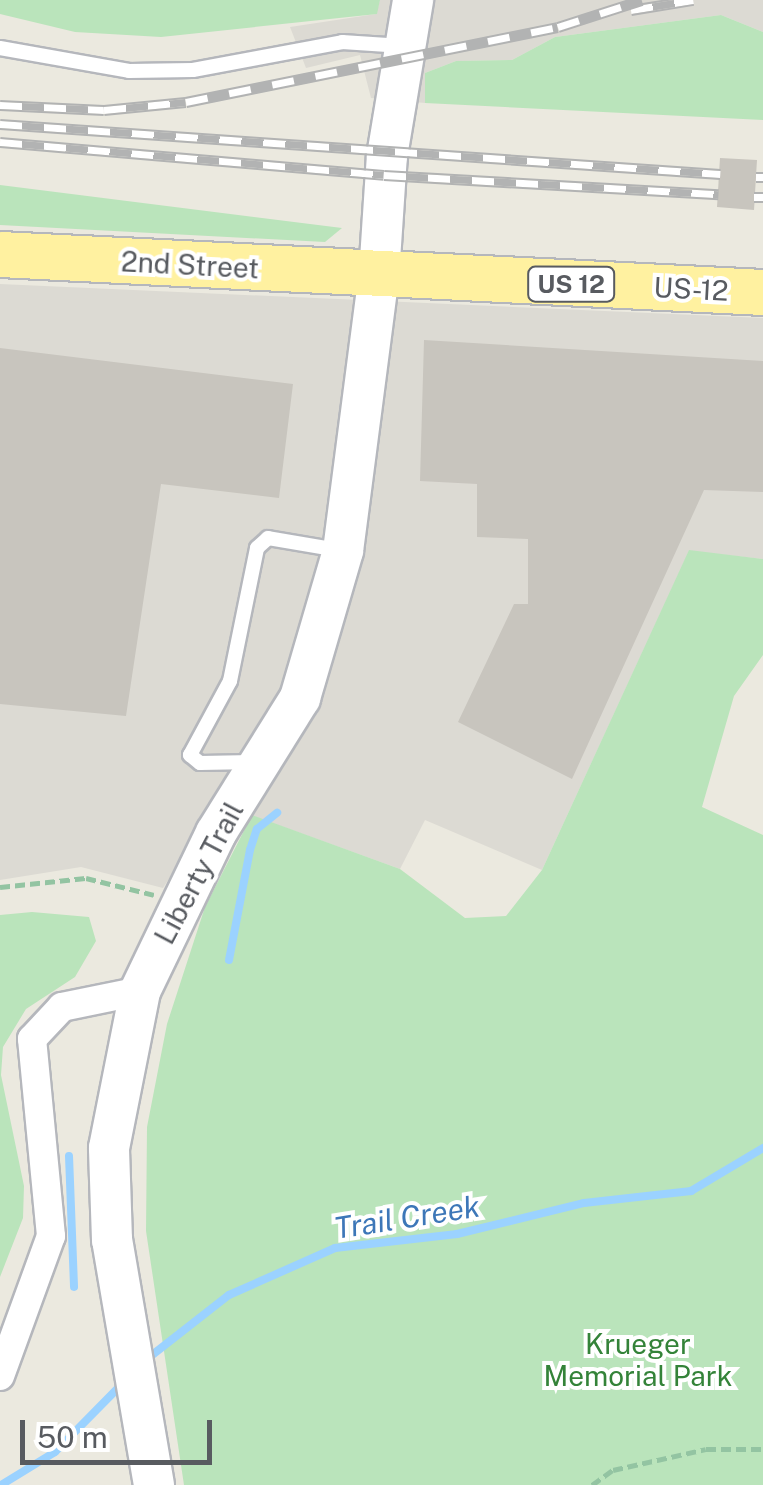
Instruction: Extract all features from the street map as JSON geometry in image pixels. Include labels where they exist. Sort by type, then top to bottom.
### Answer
[{"type":"main road","name":"2nd Street","points":[[0,254],[379,275]]},
{"type":"main road","name":"US-12","points":[[379,275],[763,292]]},
{"type":"street","name":"Liberty Trail","points":[[154,1485],[112,1240],[110,1148],[140,991],[179,903],[300,698],[343,551],[379,275],[384,176],[412,0]]},
{"type":"street","points":[[0,1376],[51,1236],[32,1039],[62,1007],[140,991]]},
{"type":"lane","points":[[0,48],[129,72],[194,70],[342,42],[404,46]]},
{"type":"lane","points":[[260,762],[200,762],[190,755],[230,681],[257,548],[268,538],[343,551]]},
{"type":"path","points":[[0,887],[86,878],[179,903]]},
{"type":"path","points":[[592,1485],[613,1470],[706,1449],[763,1448]]},
{"type":"shaded area","points":[[380,0],[763,0],[763,32],[721,15],[555,37],[512,60],[456,61],[425,73],[425,103],[371,98],[360,55],[306,68],[290,27],[376,14]]},
{"type":"shaded area","points":[[0,284],[763,318],[763,559],[689,551],[542,870],[425,820],[400,869],[217,803],[163,888],[81,867],[0,880]]},
{"type":"green space","points":[[0,0],[380,0],[377,14],[161,37],[75,32],[0,14]]},
{"type":"green space","points":[[721,15],[763,32],[763,120],[425,103],[425,73],[456,61],[512,60],[555,37]]},
{"type":"green space","points":[[0,185],[342,228],[325,242],[0,225]]},
{"type":"green space","name":"Krueger Memorial Park","points":[[689,550],[763,559],[763,655],[734,696],[702,807],[763,835],[763,1485],[184,1485],[146,1231],[147,1127],[167,1024],[205,907],[252,815],[400,869],[465,918],[506,916],[542,870]]},
{"type":"green space","points":[[32,912],[89,917],[96,941],[75,977],[26,1009],[3,1047],[1,1075],[24,1186],[23,1218],[0,1277],[0,915]]},
{"type":"building","points":[[720,158],[757,160],[754,210],[717,207]]},
{"type":"building","points":[[424,340],[763,361],[763,492],[704,490],[572,779],[458,722],[514,604],[528,604],[528,539],[477,537],[477,484],[420,481]]},
{"type":"building","points":[[0,348],[293,384],[279,498],[161,484],[126,716],[0,704]]},
{"type":"waterway","points":[[229,960],[250,850],[257,829],[277,813]]},
{"type":"waterway","name":"Trail Creek","points":[[147,1359],[229,1295],[335,1248],[457,1234],[584,1203],[691,1191],[763,1148]]},
{"type":"waterway","points":[[69,1156],[74,1287]]},
{"type":"waterway","name":"Trail Creek","points":[[1,1485],[55,1452],[123,1383]]},
{"type":"railway","points":[[0,105],[104,110],[186,102],[558,27],[642,0]]},
{"type":"railway","points":[[631,10],[693,0]]},
{"type":"railway","points":[[0,124],[720,174]]},
{"type":"railway","points":[[0,142],[384,175],[718,194]]},
{"type":"railway","points":[[756,177],[763,177]]},
{"type":"railway","points":[[754,197],[763,197]]}]
